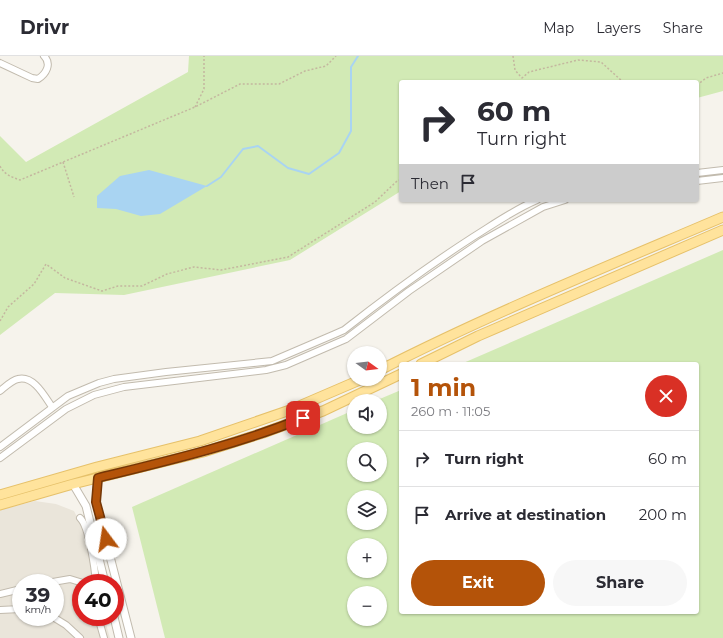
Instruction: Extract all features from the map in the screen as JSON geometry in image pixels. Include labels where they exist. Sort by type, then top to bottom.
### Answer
[{"type":"main road","points":[[387,367],[475,324],[576,279],[723,217]]},
{"type":"main road","points":[[425,362],[485,333],[723,230]]},
{"type":"main road","points":[[0,506],[73,484],[195,454],[263,433],[329,408],[399,375]]},
{"type":"main road","points":[[0,495],[97,467],[170,450],[215,436],[290,410],[347,385]]},
{"type":"street","points":[[0,63],[32,78],[38,79],[47,71],[48,64],[44,56]]},
{"type":"street","points":[[699,173],[723,170]]},
{"type":"street","points":[[699,181],[723,178]]},
{"type":"street","points":[[0,447],[52,407],[79,391],[114,379],[278,359],[344,330],[440,258],[534,202]]},
{"type":"street","points":[[1,454],[66,410],[94,395],[124,387],[277,368],[346,339],[381,311],[482,242],[543,207],[559,202]]},
{"type":"street","points":[[376,305],[381,311]]},
{"type":"street","points":[[0,391],[17,379],[28,379],[52,407]]},
{"type":"street","points":[[98,478],[96,502],[131,638]]},
{"type":"street","points":[[73,484],[86,506],[103,574]]},
{"type":"street","points":[[80,518],[84,522],[87,533],[94,574]]},
{"type":"street","points":[[0,594],[12,591]]},
{"type":"street","points":[[0,610],[12,609]]},
{"type":"street","points":[[64,624],[80,638]]},
{"type":"street","points":[[101,626],[104,638]]},
{"type":"street","points":[[116,626],[119,638]]},
{"type":"path","points":[[196,107],[204,89],[204,56]]},
{"type":"path","points":[[0,166],[2,171],[10,177],[20,180],[196,107],[240,84],[279,84],[305,71],[326,66],[336,56]]},
{"type":"path","points":[[513,56],[515,70],[522,78],[529,72],[578,60],[602,62],[621,80]]},
{"type":"path","points":[[699,83],[706,78],[723,73]]},
{"type":"path","points":[[63,162],[74,197]]},
{"type":"path","points":[[0,321],[8,307],[34,284],[46,264],[65,278],[102,291],[118,286],[142,286],[167,274],[194,267],[221,270],[288,256],[375,202],[399,180]]},
{"type":"shaded area","points":[[35,501],[56,504],[74,511],[81,525],[94,574],[72,574],[72,626],[107,626],[110,638],[0,638],[0,510]]},
{"type":"green space","points":[[189,56],[723,56],[723,91],[699,97],[699,80],[399,80],[399,192],[290,260],[124,295],[55,293],[0,335],[0,136],[26,162],[188,72]]},
{"type":"green space","points":[[723,250],[723,638],[165,638],[132,507],[347,413],[347,434],[387,434],[387,396],[399,391],[399,614],[699,614],[699,362],[466,362]]},
{"type":"water","points":[[149,170],[207,186],[160,214],[141,216],[116,209],[97,208],[97,196],[120,176]]},
{"type":"waterway","points":[[207,186],[221,177],[243,149],[258,146],[288,168],[309,174],[339,153],[351,131],[351,67],[358,56]]},
{"type":"route","points":[[106,539],[96,502],[98,478],[203,452],[263,433],[303,418]]}]
